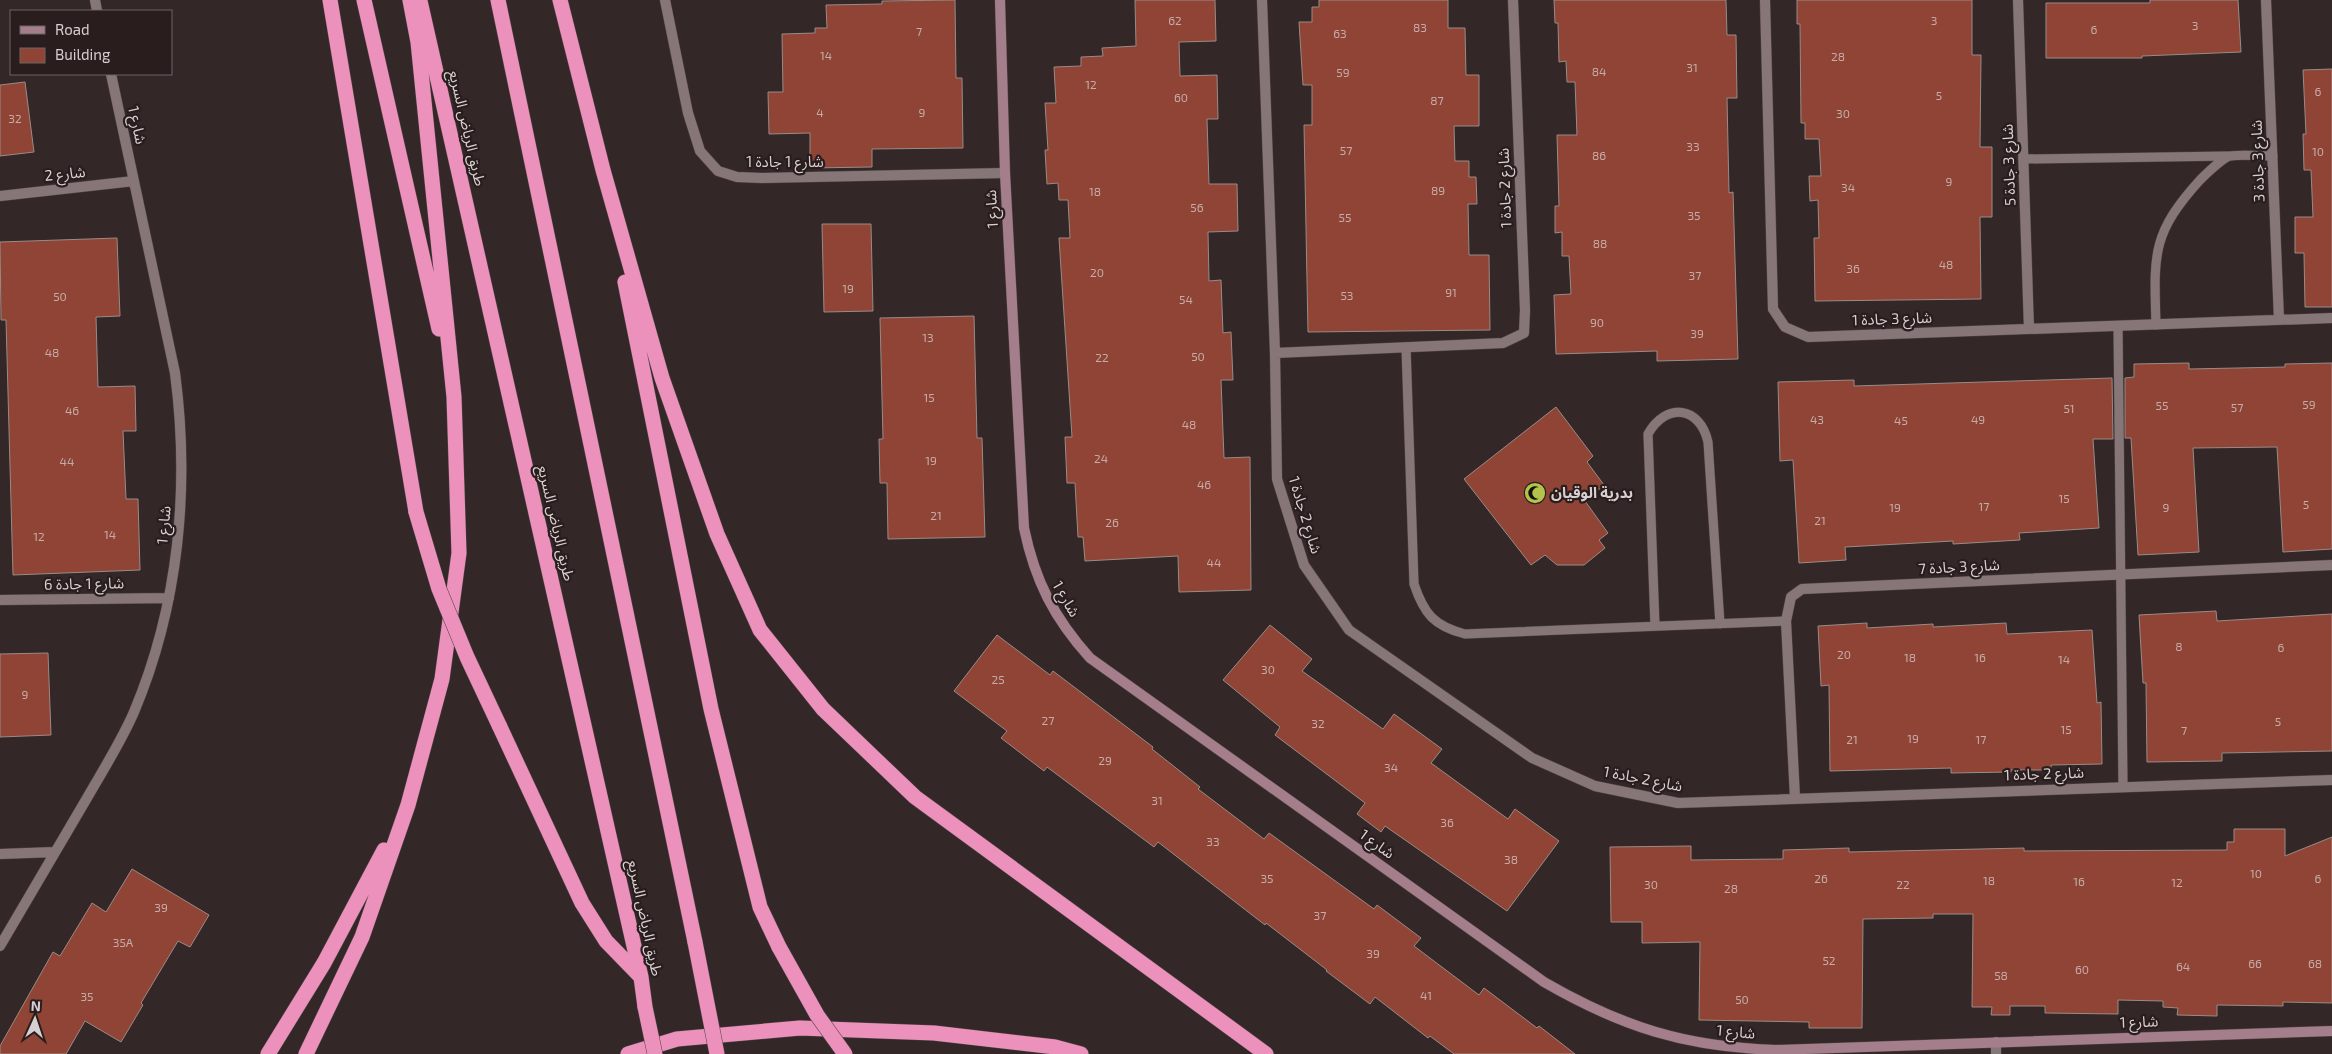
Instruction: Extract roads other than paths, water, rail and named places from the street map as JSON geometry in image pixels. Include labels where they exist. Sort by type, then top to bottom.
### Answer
[{"type":"highway","points":[[330,0],[416,512],[439,589],[467,656],[582,903],[606,941],[641,977]]},
{"type":"highway","points":[[364,0],[454,397]]},
{"type":"highway","points":[[306,1054],[362,937],[408,805],[442,679],[459,553],[454,397],[418,42],[410,0]]},
{"type":"highway","name":"طريق الرياض السريع","points":[[420,0],[641,977],[655,1054]]},
{"type":"highway","points":[[498,0],[717,1054]]},
{"type":"highway","points":[[560,0],[603,170],[665,387],[717,534],[760,630],[822,709],[915,797],[1266,1054]]},
{"type":"highway","points":[[603,170],[711,709],[760,906],[778,947],[817,1014],[845,1054]]},
{"type":"highway","points":[[268,1054],[324,964],[408,805]]},
{"type":"highway","points":[[628,1054],[677,1039],[800,1028],[934,1032],[1055,1047],[1080,1054]]},
{"type":"street","name":"شارع 1 جادة 1","points":[[665,0],[688,113],[700,151],[718,171],[737,177],[762,178],[1005,173]]},
{"type":"street","name":"شارع 1","points":[[1000,0],[1005,173],[1024,528],[1029,555],[1050,605],[1066,629],[1090,658],[1544,982],[1610,1017],[1675,1038],[1742,1048],[1776,1050],[2332,1031]]},
{"type":"street","name":"شارع 2 جادة 1","points":[[1262,0],[1277,479],[1304,565],[1349,630],[1532,758],[1595,786],[1678,803],[2332,780]]},
{"type":"street","name":"شارع 2 جادة 1","points":[[1274,353],[1503,343],[1524,332],[1525,310],[1513,0]]},
{"type":"street","name":"شارع 3 جادة 1","points":[[1765,0],[1773,308],[1785,327],[1808,338],[2332,318]]},
{"type":"street","name":"شارع 3 جادة 5","points":[[2018,0],[2029,329]]},
{"type":"street","name":"شارع 3 جادة 3","points":[[2266,0],[2279,320]]},
{"type":"street","name":"شارع 1","points":[[0,946],[115,750],[134,713],[155,652],[169,598],[181,511],[182,450],[180,408],[175,373],[111,75]]},
{"type":"street","name":"شارع 2","points":[[0,196],[134,181]]},
{"type":"street","name":"شارع 3 جادة 7","points":[[1795,798],[1786,621],[1791,598],[1802,589],[2332,565]]},
{"type":"street","name":"شارع 1 جادة 6","points":[[0,600],[169,598]]},
{"type":"street","points":[[0,854],[55,852]]},
{"type":"street","points":[[1996,1042],[1996,1054]]},
{"type":"lane","points":[[2156,324],[2155,264],[2167,223],[2180,202],[2203,177],[2228,156]]},
{"type":"lane","points":[[2024,159],[2273,156]]},
{"type":"lane","points":[[2118,326],[2123,787]]},
{"type":"lane","points":[[1406,347],[1414,584],[1421,604],[1432,619],[1448,630],[1466,634],[1786,621]]},
{"type":"lane","points":[[1655,626],[1648,434],[1654,423],[1664,415],[1676,412],[1688,414],[1698,420],[1706,430],[1720,624]]},
{"type":"place","name":"بدرية الوقيان","points":[[1535,493]]}]
